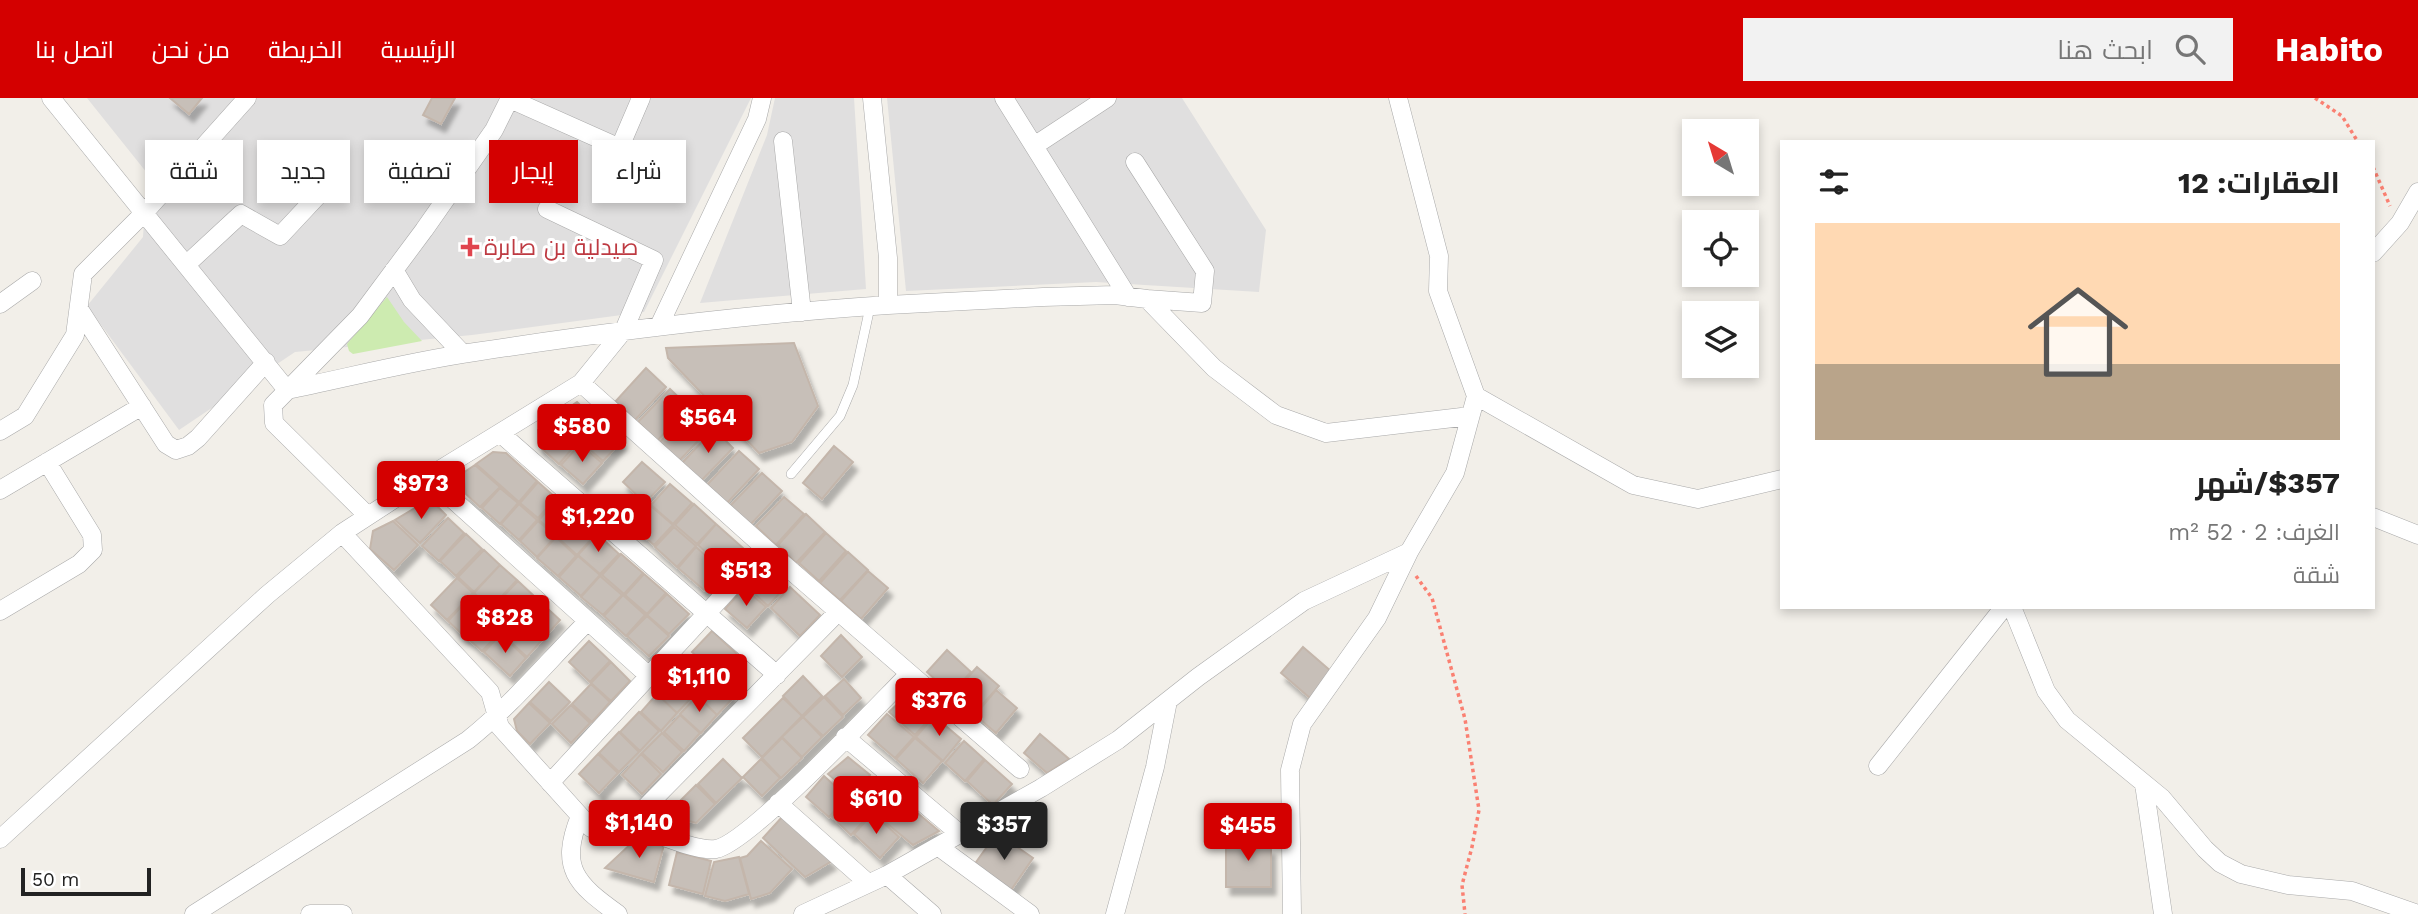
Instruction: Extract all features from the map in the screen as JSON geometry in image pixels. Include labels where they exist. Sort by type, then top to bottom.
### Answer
[{"type":"street","points":[[51,98],[287,390]]},
{"type":"street","points":[[0,431],[25,416],[75,335],[83,274],[145,212],[247,98]]},
{"type":"street","points":[[368,516],[274,422],[273,405],[360,316],[494,130],[510,98],[604,140]]},
{"type":"street","points":[[623,140],[641,98]]},
{"type":"street","points":[[659,326],[757,119],[762,98]]},
{"type":"street","points":[[872,98],[888,258],[879,306]]},
{"type":"street","points":[[1004,98],[1138,298],[1214,369],[1267,409],[1288,420],[1326,433],[1470,416]]},
{"type":"street","points":[[1034,146],[1107,98]]},
{"type":"street","points":[[1292,914],[1290,770],[1302,724],[1377,618],[1406,556],[1455,473],[1476,396],[1438,291],[1439,256],[1398,98]]},
{"type":"street","points":[[783,141],[802,312]]},
{"type":"street","points":[[287,390],[463,354],[624,330],[802,312],[1043,297],[1138,298],[1202,303],[1205,271],[1135,162]]},
{"type":"street","points":[[2375,251],[2400,223],[2418,192]]},
{"type":"street","points":[[187,264],[241,214],[280,236],[311,203]]},
{"type":"street","points":[[0,839],[267,594],[342,533],[581,383],[624,330],[654,260],[547,209]]},
{"type":"street","points":[[394,270],[412,300],[463,354]]},
{"type":"street","points":[[0,304],[32,281]]},
{"type":"street","points":[[79,309],[166,443],[176,450],[188,446],[198,438],[266,362]]},
{"type":"street","points":[[581,383],[766,549],[1020,769]]},
{"type":"street","points":[[1476,396],[1633,485],[1698,499],[1780,479]]},
{"type":"street","points":[[0,490],[142,406]]},
{"type":"street","points":[[500,433],[777,674]]},
{"type":"street","points":[[0,611],[79,564],[93,550],[92,535],[47,462]]},
{"type":"street","points":[[428,477],[649,676]]},
{"type":"street","points":[[2375,518],[2418,535]]},
{"type":"street","points":[[342,533],[490,692],[500,727],[591,828],[602,833],[617,832],[629,824],[838,612]]},
{"type":"street","points":[[550,783],[766,549]]},
{"type":"street","points":[[803,914],[887,875],[939,847],[1096,754],[1304,601],[1406,556]]},
{"type":"street","points":[[1878,766],[2002,609]]},
{"type":"street","points":[[2013,609],[2046,691],[2067,720],[2162,798],[2220,863],[2241,874],[2288,885],[2352,891],[2418,914]]},
{"type":"street","points":[[194,914],[468,740],[496,718],[588,621]]},
{"type":"street","points":[[629,824],[699,848],[714,849],[729,845],[778,803],[909,674]]},
{"type":"street","points":[[1115,914],[1155,767],[1168,701]]},
{"type":"street","points":[[845,737],[960,834]]},
{"type":"street","points":[[2144,783],[2163,914]]},
{"type":"street","points":[[778,803],[868,883]]},
{"type":"street","points":[[580,816],[572,838],[571,868],[593,897],[618,914]]},
{"type":"street","points":[[939,847],[1030,914]]},
{"type":"street","points":[[887,875],[932,914]]},
{"type":"street","points":[[310,914],[343,914]]},
{"type":"lane","points":[[791,474],[839,416],[853,385],[879,306]]},
{"type":"path","points":[[2315,98],[2342,116],[2357,140]]},
{"type":"path","points":[[2375,171],[2400,223]]},
{"type":"path","points":[[1406,556],[1432,598],[1465,719],[1479,810],[1462,885],[1465,914]]},
{"type":"shaded area","points":[[87,98],[751,98],[644,312],[472,335],[295,352],[179,430],[87,306],[143,237],[145,203],[243,203],[243,140],[145,140],[145,170]]},
{"type":"shaded area","points":[[775,98],[854,98],[866,289],[700,303],[767,135]]},
{"type":"shaded area","points":[[887,98],[1182,98],[1266,230],[1259,292],[1096,282],[906,291]]},
{"type":"green space","points":[[387,297],[404,322],[422,341],[353,354],[347,344]]},
{"type":"building","points":[[170,98],[202,98],[189,114]]},
{"type":"building","points":[[432,98],[455,98],[441,124],[423,115]]},
{"type":"building","points":[[794,343],[818,406],[792,442],[759,453],[668,358],[666,348]]},
{"type":"building","points":[[646,368],[666,387],[634,421],[615,402]]},
{"type":"building","points":[[670,389],[689,407],[657,441],[638,422]]},
{"type":"building","points":[[577,402],[598,422],[580,441],[555,417]]},
{"type":"building","points":[[691,409],[711,427],[679,461],[659,443]]},
{"type":"building","points":[[553,419],[578,442],[559,464],[539,446],[538,430]]},
{"type":"building","points":[[600,421],[622,441],[603,461],[581,442]]},
{"type":"building","points":[[714,429],[733,448],[701,481],[682,463]]},
{"type":"building","points":[[580,444],[602,463],[583,484],[561,465]]},
{"type":"building","points":[[834,446],[853,462],[822,499],[803,483]]},
{"type":"building","points":[[739,451],[759,469],[727,503],[707,485]]},
{"type":"building","points":[[493,452],[506,453],[537,481],[519,502],[476,464]]},
{"type":"building","points":[[642,462],[665,482],[645,503],[623,482]]},
{"type":"building","points":[[475,465],[500,487],[480,507],[466,494],[463,473]]},
{"type":"building","points":[[762,473],[782,491],[750,525],[730,506]]},
{"type":"building","points":[[538,482],[556,498],[538,518],[520,503]]},
{"type":"building","points":[[670,484],[692,503],[673,524],[651,505]]},
{"type":"building","points":[[500,488],[518,503],[500,524],[482,508]]},
{"type":"building","points":[[784,497],[804,514],[776,545],[756,526]]},
{"type":"building","points":[[557,499],[575,515],[557,536],[539,520]]},
{"type":"building","points":[[519,504],[537,520],[519,540],[501,524]]},
{"type":"building","points":[[694,504],[716,524],[697,544],[675,525]]},
{"type":"building","points":[[420,505],[437,506],[446,515],[420,543],[395,520]]},
{"type":"building","points":[[651,506],[673,525],[654,545],[632,526]]},
{"type":"building","points":[[806,514],[825,532],[796,563],[778,545]]},
{"type":"building","points":[[575,516],[596,534],[577,555],[557,537]]},
{"type":"building","points":[[448,518],[464,533],[439,561],[422,546]]},
{"type":"building","points":[[393,521],[418,545],[394,570],[370,549],[373,531]]},
{"type":"building","points":[[538,521],[556,536],[537,557],[520,541]]},
{"type":"building","points":[[716,524],[743,548],[724,569],[698,545]]},
{"type":"building","points":[[674,527],[696,546],[677,567],[655,547]]},
{"type":"building","points":[[826,533],[846,551],[819,581],[799,563]]},
{"type":"building","points":[[466,534],[482,549],[456,576],[440,561]]},
{"type":"building","points":[[597,534],[619,554],[600,574],[578,555]]},
{"type":"building","points":[[556,537],[576,556],[558,576],[537,558]]},
{"type":"building","points":[[696,547],[722,570],[704,590],[678,568]]},
{"type":"building","points":[[484,550],[500,565],[474,592],[458,577]]},
{"type":"building","points":[[848,552],[868,570],[840,600],[820,583]]},
{"type":"building","points":[[621,554],[643,573],[624,594],[602,575]]},
{"type":"building","points":[[578,556],[600,575],[581,596],[559,577]]},
{"type":"building","points":[[500,565],[517,580],[491,608],[474,593]]},
{"type":"building","points":[[765,565],[787,585],[768,606],[746,586]]},
{"type":"building","points":[[868,571],[888,588],[861,619],[841,601]]},
{"type":"building","points":[[644,574],[666,593],[647,614],[625,595]]},
{"type":"building","points":[[600,576],[622,595],[603,615],[581,597]]},
{"type":"building","points":[[457,578],[473,593],[447,620],[431,605]]},
{"type":"building","points":[[518,581],[534,596],[508,623],[492,608]]},
{"type":"building","points":[[790,587],[820,615],[800,636],[771,608]]},
{"type":"building","points":[[744,588],[766,607],[747,628],[725,609]]},
{"type":"building","points":[[474,593],[490,608],[464,636],[448,621]]},
{"type":"building","points":[[667,594],[689,614],[669,634],[647,615]]},
{"type":"building","points":[[623,595],[645,615],[626,636],[604,616]]},
{"type":"building","points":[[535,597],[560,620],[544,638],[519,615]]},
{"type":"building","points":[[491,609],[508,624],[482,651],[465,636]]},
{"type":"building","points":[[518,616],[543,639],[527,657],[502,634]]},
{"type":"building","points":[[647,616],[669,636],[649,656],[627,636]]},
{"type":"building","points":[[712,631],[738,655],[718,676],[692,652]]},
{"type":"building","points":[[501,634],[526,658],[510,676],[484,652]]},
{"type":"building","points":[[841,635],[862,657],[842,677],[821,656]]},
{"type":"building","points":[[589,641],[610,661],[590,682],[569,662]]},
{"type":"building","points":[[1303,647],[1332,672],[1310,698],[1281,673]]},
{"type":"building","points":[[947,650],[971,672],[951,694],[927,672]]},
{"type":"building","points":[[691,659],[711,677],[695,695],[675,676]]},
{"type":"building","points":[[611,662],[630,681],[611,701],[591,683]]},
{"type":"building","points":[[977,667],[999,686],[974,714],[952,695]]},
{"type":"building","points":[[674,676],[694,695],[677,713],[657,694]]},
{"type":"building","points":[[803,676],[822,696],[802,716],[783,696]]},
{"type":"building","points":[[714,678],[734,697],[717,715],[697,695]]},
{"type":"building","points":[[844,679],[861,698],[843,715],[825,696]]},
{"type":"building","points":[[549,682],[570,702],[551,721],[530,702]]},
{"type":"building","points":[[591,684],[610,702],[592,722],[572,704]]},
{"type":"building","points":[[996,690],[1017,708],[996,733],[975,715]]},
{"type":"building","points":[[657,694],[677,713],[661,731],[641,712]]},
{"type":"building","points":[[907,695],[931,717],[915,735],[889,712]]},
{"type":"building","points":[[697,696],[717,715],[701,733],[680,714]]},
{"type":"building","points":[[824,697],[843,717],[823,736],[803,717]]},
{"type":"building","points":[[783,698],[802,716],[762,757],[743,738]]},
{"type":"building","points":[[529,703],[550,723],[530,744],[517,731],[514,719]]},
{"type":"building","points":[[571,705],[590,723],[571,743],[552,724]]},
{"type":"building","points":[[639,712],[659,731],[640,751],[620,732]]},
{"type":"building","points":[[887,714],[914,737],[895,758],[868,735]]},
{"type":"building","points":[[680,715],[700,733],[684,751],[664,732]]},
{"type":"building","points":[[934,716],[961,739],[943,761],[916,737]]},
{"type":"building","points":[[803,717],[822,737],[802,757],[782,737]]},
{"type":"building","points":[[619,732],[639,752],[619,772],[599,753]]},
{"type":"building","points":[[662,733],[682,752],[663,772],[642,753]]},
{"type":"building","points":[[1040,734],[1069,759],[1047,773],[1024,753]]},
{"type":"building","points":[[782,738],[802,758],[781,778],[762,758]]},
{"type":"building","points":[[915,738],[942,761],[923,783],[896,759]]},
{"type":"building","points":[[964,741],[984,759],[965,781],[945,763]]},
{"type":"building","points":[[598,754],[618,773],[599,793],[579,774]]},
{"type":"building","points":[[641,754],[661,774],[642,794],[622,775]]},
{"type":"building","points":[[848,757],[870,775],[853,795],[828,774]]},
{"type":"building","points":[[723,759],[742,778],[716,803],[698,784]]},
{"type":"building","points":[[761,759],[780,778],[762,796],[743,777]]},
{"type":"building","points":[[985,760],[1012,784],[993,805],[967,781]]},
{"type":"building","points":[[824,776],[847,797],[829,817],[806,797]]},
{"type":"building","points":[[696,785],[715,804],[696,823],[675,817],[670,811]]},
{"type":"building","points":[[851,796],[870,814],[851,835],[832,817]]},
{"type":"building","points":[[902,800],[939,831],[913,845],[884,821]]},
{"type":"building","points":[[873,813],[899,837],[880,858],[854,834]]},
{"type":"building","points":[[783,816],[832,861],[805,877],[763,838]]},
{"type":"building","points":[[997,833],[1033,858],[1011,890],[974,865]]},
{"type":"building","points":[[1226,837],[1259,837],[1259,847],[1271,847],[1271,887],[1226,887]]},
{"type":"building","points":[[637,838],[664,845],[654,882],[605,868]]},
{"type":"building","points":[[761,841],[792,869],[770,893],[751,899],[740,858],[747,856]]},
{"type":"building","points":[[677,852],[711,861],[703,894],[669,885]]},
{"type":"building","points":[[739,857],[749,894],[725,901],[705,896],[714,862]]},
{"type":"place","name":"صيدلية بن صابرة","points":[[470,247]]}]
